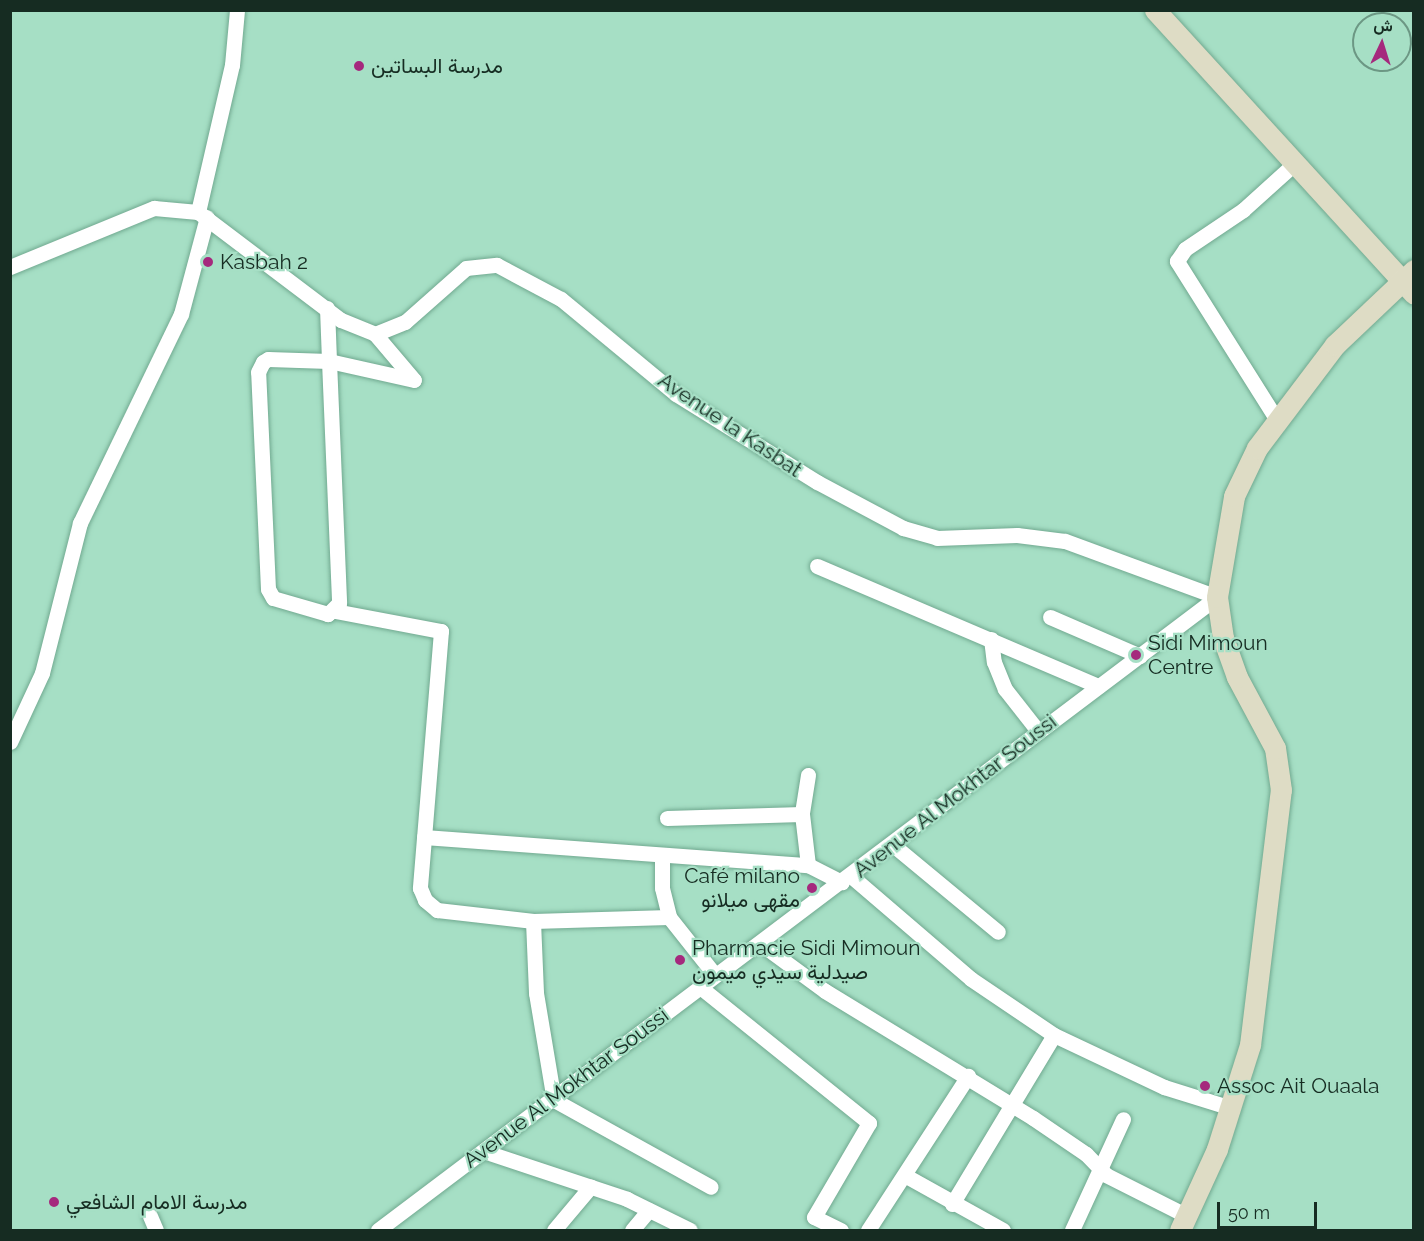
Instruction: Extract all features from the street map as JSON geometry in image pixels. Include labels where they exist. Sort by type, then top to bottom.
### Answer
[{"type":"street","points":[[10,742],[42,673],[80,523],[181,314],[232,65],[237,10]]},
{"type":"street","points":[[761,944],[825,991],[968,1076],[1116,1180],[1184,1223],[1231,1108],[1255,1021],[1281,790],[1275,748],[1237,677],[1223,638],[1217,597],[1234,496],[1277,420],[1348,331],[1410,282],[1295,163],[1155,10]]},
{"type":"street","points":[[1277,420],[1177,261],[1185,249],[1243,210],[1295,163]]},
{"type":"street","points":[[10,267],[154,208],[202,214],[341,320],[375,334],[414,380],[329,361],[268,358],[258,372],[268,589],[280,602],[328,614],[335,611],[441,631],[420,888],[437,910],[533,921],[669,917]]},
{"type":"street","name":"Avenue la Kasbat","points":[[375,334],[405,322],[466,268],[496,265],[561,299],[686,400],[817,482],[903,528],[937,538],[1017,535],[1065,541],[1217,597]]},
{"type":"street","points":[[327,308],[339,603],[335,611]]},
{"type":"street","points":[[817,566],[1098,686]]},
{"type":"street","name":"Avenue Al Mokhtar Soussi","points":[[378,1230],[554,1100],[715,975],[761,944],[893,845],[1217,597]]},
{"type":"street","points":[[1050,617],[1140,656]]},
{"type":"street","points":[[991,639],[1005,689],[1038,732]]},
{"type":"street","points":[[808,776],[802,814],[808,865]]},
{"type":"street","points":[[667,819],[802,814]]},
{"type":"street","points":[[424,837],[808,865],[846,879],[971,979],[1054,1035],[1164,1087],[1231,1108]]},
{"type":"street","points":[[893,845],[998,932]]},
{"type":"street","points":[[662,855],[662,888],[669,917],[715,975]]},
{"type":"street","points":[[533,921],[536,993],[554,1100],[711,1187]]},
{"type":"street","points":[[700,987],[869,1123],[814,1217],[841,1230]]},
{"type":"street","points":[[952,1204],[1054,1035]]},
{"type":"street","points":[[868,1230],[906,1176],[968,1076]]},
{"type":"street","points":[[1072,1230],[1123,1119]]},
{"type":"street","points":[[483,1151],[591,1186],[690,1230]]},
{"type":"street","points":[[906,1176],[952,1204],[1003,1230]]},
{"type":"street","points":[[554,1230],[591,1186]]},
{"type":"street","points":[[632,1230],[649,1210]]},
{"type":"street","points":[[150,1216],[156,1230]]},
{"type":"place","name":"مدرسة البساتين","points":[[359,66]]},
{"type":"place","name":"Kasbah 2","points":[[208,262]]},
{"type":"place","name":"Sidi Mimoun Centre","points":[[1136,655]]},
{"type":"place","name":"Café milano مقهى ميلانو","points":[[812,888]]},
{"type":"place","name":"Pharmacie Sidi Mimoun صيدلية سيدي ميمون","points":[[680,960]]},
{"type":"place","name":"Assoc Ait Ouaala","points":[[1205,1086]]},
{"type":"place","name":"مدرسة الامام الشافعي","points":[[54,1202]]}]
